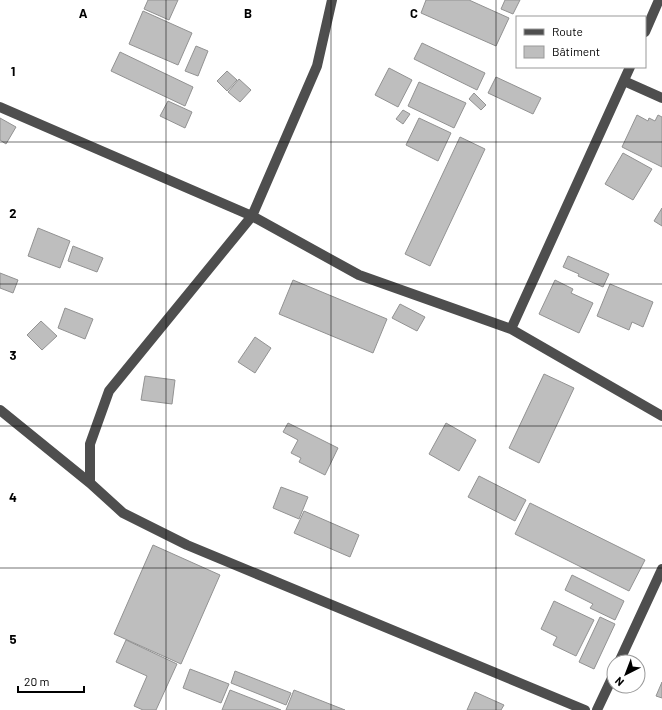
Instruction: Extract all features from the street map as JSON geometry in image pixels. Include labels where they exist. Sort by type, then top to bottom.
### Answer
[{"type":"street","points":[[90,483],[90,444],[109,391],[252,216],[318,66],[332,0]]},
{"type":"street","points":[[646,30],[659,0]]},
{"type":"street","points":[[511,329],[630,68]]},
{"type":"street","points":[[624,81],[662,98]]},
{"type":"street","points":[[0,106],[252,216],[359,275],[511,329],[662,416]]},
{"type":"street","points":[[0,410],[90,483],[123,513],[186,545],[585,710]]},
{"type":"street","points":[[623,654],[662,569]]},
{"type":"street","points":[[597,710],[606,691]]},
{"type":"building","points":[[148,0],[178,0],[169,20],[144,9]]},
{"type":"building","points":[[426,0],[469,0],[509,18],[496,46],[421,13]]},
{"type":"building","points":[[505,0],[520,0],[513,14],[501,9]]},
{"type":"building","points":[[143,11],[192,33],[178,65],[129,44]]},
{"type":"building","points":[[422,43],[485,73],[477,90],[414,59]]},
{"type":"building","points":[[196,46],[208,51],[198,76],[185,71]]},
{"type":"building","points":[[120,52],[193,87],[185,106],[111,71]]},
{"type":"building","points":[[389,68],[412,80],[398,107],[375,95]]},
{"type":"building","points":[[227,71],[237,80],[227,91],[217,81]]},
{"type":"building","points":[[496,77],[541,98],[533,114],[488,93]]},
{"type":"building","points":[[239,79],[251,90],[240,102],[228,92]]},
{"type":"building","points":[[419,82],[466,103],[454,128],[408,106]]},
{"type":"building","points":[[474,93],[486,105],[481,110],[469,99]]},
{"type":"building","points":[[168,101],[192,112],[185,128],[160,116]]},
{"type":"building","points":[[403,110],[410,114],[403,124],[396,119]]},
{"type":"building","points":[[637,115],[648,121],[649,118],[655,121],[658,115],[662,117],[662,167],[622,147]]},
{"type":"building","points":[[0,118],[16,127],[6,144],[0,140]]},
{"type":"building","points":[[419,118],[451,133],[438,161],[406,145]]},
{"type":"building","points":[[460,137],[485,149],[430,266],[405,254]]},
{"type":"building","points":[[623,153],[652,169],[633,200],[605,184]]},
{"type":"building","points":[[662,208],[662,226],[654,221]]},
{"type":"building","points":[[38,228],[70,241],[60,268],[28,256]]},
{"type":"building","points":[[73,246],[103,258],[97,272],[68,261]]},
{"type":"building","points":[[568,256],[609,274],[603,287],[578,276],[579,274],[563,267]]},
{"type":"building","points":[[0,273],[18,280],[13,293],[0,288]]},
{"type":"building","points":[[293,280],[387,319],[373,353],[279,314]]},
{"type":"building","points":[[555,280],[573,289],[571,293],[593,303],[579,333],[539,314]]},
{"type":"building","points":[[610,284],[653,302],[643,327],[632,322],[629,330],[597,316]]},
{"type":"building","points":[[400,304],[425,317],[417,331],[392,318]]},
{"type":"building","points":[[65,308],[93,319],[85,339],[58,328]]},
{"type":"building","points":[[41,321],[57,336],[42,350],[27,335]]},
{"type":"building","points":[[255,337],[271,348],[255,373],[238,362]]},
{"type":"building","points":[[544,374],[574,388],[539,463],[509,448]]},
{"type":"building","points":[[145,376],[175,380],[172,404],[141,400]]},
{"type":"building","points":[[288,423],[338,448],[325,475],[299,462],[301,458],[291,453],[298,440],[283,432]]},
{"type":"building","points":[[446,423],[476,440],[459,471],[429,454]]},
{"type":"building","points":[[479,476],[526,500],[515,521],[468,497]]},
{"type":"building","points":[[281,487],[308,497],[299,519],[273,508]]},
{"type":"building","points":[[530,503],[645,560],[629,591],[515,534]]},
{"type":"building","points":[[304,511],[359,535],[350,557],[294,533]]},
{"type":"building","points":[[153,545],[220,575],[181,664],[114,634]]},
{"type":"building","points":[[572,575],[624,601],[615,620],[590,608],[593,604],[565,590]]},
{"type":"building","points":[[554,601],[594,620],[576,656],[553,645],[557,637],[541,629]]},
{"type":"building","points":[[600,617],[615,624],[594,669],[579,662]]},
{"type":"building","points":[[126,640],[177,664],[156,710],[143,710],[134,706],[147,676],[116,662]]},
{"type":"building","points":[[190,669],[229,684],[221,703],[183,688]]},
{"type":"building","points":[[235,671],[291,693],[286,705],[231,683]]},
{"type":"building","points":[[662,682],[662,698],[656,696]]},
{"type":"building","points":[[230,690],[281,710],[222,710]]},
{"type":"building","points":[[294,690],[345,710],[286,710]]},
{"type":"building","points":[[475,692],[504,705],[501,710],[467,710]]}]
